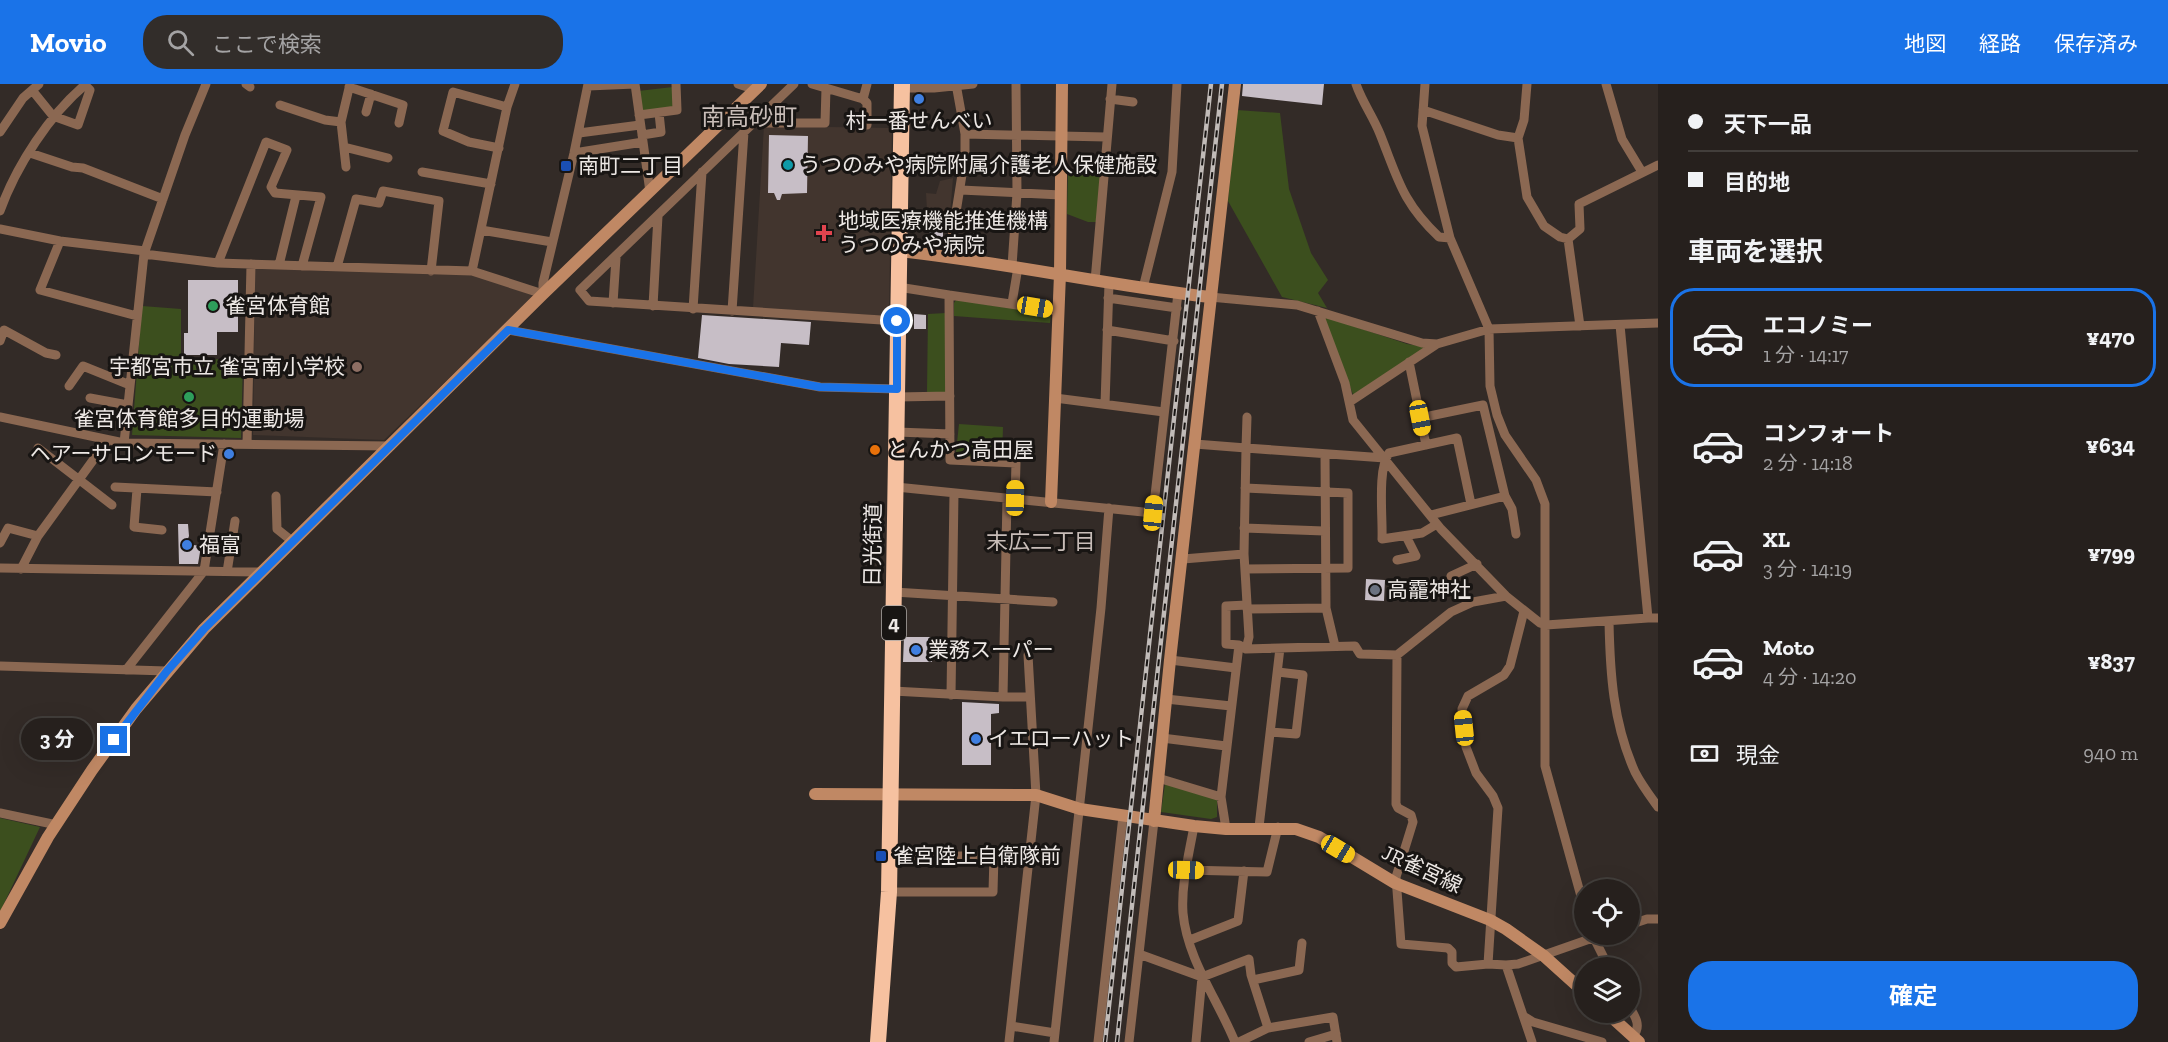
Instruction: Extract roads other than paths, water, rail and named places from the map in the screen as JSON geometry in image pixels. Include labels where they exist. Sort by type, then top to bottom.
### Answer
[{"type":"highway","name":"日光街道","points":[[878,1042],[889,891],[902,86]]},
{"type":"street","points":[[0,132],[9,117],[35,87],[53,116],[78,125],[90,90],[85,84],[53,116],[30,153],[0,210]]},
{"type":"street","points":[[124,443],[144,253],[185,135],[206,84]]},
{"type":"street","points":[[472,271],[507,107],[515,84]]},
{"type":"street","points":[[543,294],[543,283],[579,134],[588,85],[635,84],[650,192]]},
{"type":"street","points":[[574,153],[641,129],[659,113],[677,110],[676,84]]},
{"type":"street","points":[[738,84],[758,87]]},
{"type":"street","points":[[794,84],[616,258],[580,290],[589,301],[897,321]]},
{"type":"street","points":[[812,84],[863,99],[867,103],[867,125]]},
{"type":"street","points":[[863,99],[867,84]]},
{"type":"street","points":[[902,86],[973,84]]},
{"type":"street","points":[[1012,303],[1017,193],[1016,84]]},
{"type":"street","points":[[1051,502],[1060,274],[1062,84]]},
{"type":"street","points":[[1095,281],[1112,84]]},
{"type":"street","points":[[1143,288],[1172,172],[1177,84]]},
{"type":"street","points":[[1129,1042],[1235,84]]},
{"type":"street","points":[[1356,84],[1361,101],[1380,132],[1403,194],[1419,218],[1439,237],[1450,238]]},
{"type":"street","points":[[1425,84],[1422,126],[1450,238],[1489,329],[1490,386],[1497,415],[1505,435],[1536,480],[1545,504],[1545,766],[1576,879]]},
{"type":"street","points":[[1527,84],[1524,120],[1518,138],[1524,183],[1529,201],[1544,226],[1560,237],[1568,239]]},
{"type":"street","points":[[1606,84],[1623,139],[1642,172]]},
{"type":"street","points":[[950,256],[961,190],[965,134],[956,85]]},
{"type":"street","points":[[346,167],[341,122],[349,86],[404,105],[399,123]]},
{"type":"street","points":[[0,923],[92,770],[167,671],[260,572],[758,87]]},
{"type":"street","points":[[753,123],[825,123],[826,88]]},
{"type":"street","points":[[499,148],[469,142],[443,131],[453,92],[507,107]]},
{"type":"street","points":[[366,112],[371,94]]},
{"type":"street","points":[[1110,99],[1133,102]]},
{"type":"street","points":[[280,105],[324,120],[341,122]]},
{"type":"street","points":[[1423,110],[1498,135],[1518,138]]},
{"type":"street","points":[[0,111],[9,117]]},
{"type":"street","points":[[579,134],[641,129],[661,132],[659,113]]},
{"type":"street","points":[[732,311],[744,132]]},
{"type":"street","points":[[965,134],[1106,137]]},
{"type":"street","points":[[218,263],[266,142],[287,150],[271,187],[275,193],[321,197],[302,266]]},
{"type":"street","points":[[344,147],[387,158]]},
{"type":"street","points":[[30,153],[72,167],[83,168],[163,199]]},
{"type":"street","points":[[1568,239],[1580,230],[1579,204],[1658,165]]},
{"type":"street","points":[[422,172],[491,184]]},
{"type":"street","points":[[693,309],[702,172]]},
{"type":"street","points":[[961,190],[1061,195]]},
{"type":"street","points":[[337,267],[356,199],[379,203],[383,191],[439,201],[431,271]]},
{"type":"street","points":[[279,265],[296,196]]},
{"type":"street","points":[[653,306],[658,216]]},
{"type":"street","points":[[0,229],[60,241],[218,263],[472,271],[543,294]]},
{"type":"street","points":[[481,230],[552,242]]},
{"type":"street","points":[[1568,239],[1580,326]]},
{"type":"street","points":[[60,241],[40,290],[137,316]]},
{"type":"street","points":[[898,251],[950,256],[1178,293],[1298,305],[1422,343],[1437,344]]},
{"type":"street","points":[[613,303],[616,258]]},
{"type":"street","points":[[247,444],[251,264]]},
{"type":"street","points":[[1105,404],[1109,283]]},
{"type":"street","points":[[898,286],[1058,311]]},
{"type":"street","points":[[896,487],[1153,513],[1178,293]]},
{"type":"street","points":[[949,295],[950,460],[1016,463],[1011,498],[1005,599],[1003,697]]},
{"type":"street","points":[[1108,298],[1177,308]]},
{"type":"street","points":[[1318,311],[1350,400],[1353,420],[1437,524],[1506,596],[1540,623],[1546,625],[1653,618],[1620,325]]},
{"type":"street","points":[[1350,400],[1437,344],[1489,329],[1658,323]]},
{"type":"street","points":[[0,341],[2,326],[46,353],[56,355]]},
{"type":"street","points":[[508,330],[820,387],[950,396]]},
{"type":"street","points":[[1107,330],[1174,341]]},
{"type":"street","points":[[1409,362],[1426,445]]},
{"type":"street","points":[[69,386],[83,366],[130,385]]},
{"type":"street","points":[[90,398],[128,405]]},
{"type":"street","points":[[1055,398],[1164,412]]},
{"type":"street","points":[[1420,418],[1483,405],[1505,496],[1512,509],[1516,534]]},
{"type":"street","points":[[0,417],[124,443],[391,446]]},
{"type":"street","points":[[1226,829],[1221,797],[1226,746],[1236,668],[1243,647],[1249,638],[1244,554],[1247,417]]},
{"type":"street","points":[[897,432],[950,434]]},
{"type":"street","points":[[1437,524],[1422,533],[1382,539],[1383,473],[1385,458],[1389,453],[1457,438],[1472,504]]},
{"type":"street","points":[[21,569],[38,536],[107,441]]},
{"type":"street","points":[[126,670],[204,571],[224,444]]},
{"type":"street","points":[[1195,444],[1385,458]]},
{"type":"street","points":[[38,448],[112,505]]},
{"type":"street","points":[[1325,454],[1324,570],[1326,608],[1335,646]]},
{"type":"street","points":[[115,488],[217,492]]},
{"type":"street","points":[[1245,488],[1348,494],[1348,568],[1245,569]]},
{"type":"street","points":[[137,489],[134,527],[162,530]]},
{"type":"street","points":[[951,695],[954,493]]},
{"type":"street","points":[[276,495],[278,529],[292,541]]},
{"type":"street","points":[[1431,515],[1505,496]]},
{"type":"street","points":[[1011,1026],[1054,1037],[1101,608],[1109,508]]},
{"type":"street","points":[[226,572],[235,521]]},
{"type":"street","points":[[0,543],[8,528],[38,536]]},
{"type":"street","points":[[1244,528],[1324,531]]},
{"type":"street","points":[[1397,560],[1416,556],[1406,536]]},
{"type":"street","points":[[1183,559],[1244,554]]},
{"type":"street","points":[[1451,576],[1477,564]]},
{"type":"street","points":[[0,568],[260,572]]},
{"type":"street","points":[[894,592],[1053,602]]},
{"type":"street","points":[[1326,608],[1226,606],[1226,644],[1280,648],[1355,646],[1360,654],[1397,655],[1451,612],[1478,600],[1506,596]]},
{"type":"street","points":[[1488,963],[1498,808],[1493,796],[1476,773],[1466,747],[1462,709],[1468,696],[1504,675],[1510,666],[1524,611]]},
{"type":"street","points":[[1609,621],[1610,677],[1615,710],[1636,774],[1658,807]]},
{"type":"street","points":[[1259,827],[1280,648]]},
{"type":"street","points":[[1009,1042],[1036,795],[1028,655]]},
{"type":"street","points":[[1397,655],[1396,804],[1398,808],[1411,815],[1413,822],[1395,883],[1401,944],[1448,948],[1452,952],[1452,963],[1456,967],[1488,963],[1518,964],[1574,944]]},
{"type":"street","points":[[1170,660],[1236,668]]},
{"type":"street","points":[[0,666],[167,671]]},
{"type":"street","points":[[1270,732],[1296,734],[1298,722],[1303,675],[1278,672]]},
{"type":"street","points":[[892,691],[1029,697]]},
{"type":"street","points":[[1166,699],[1231,706]]},
{"type":"street","points":[[1162,738],[1226,746]]},
{"type":"street","points":[[1158,778],[1221,797]]},
{"type":"street","name":"JR雀宮線","points":[[815,794],[1036,795],[1080,809],[1194,826],[1226,829],[1259,827],[1296,829],[1319,837],[1395,883],[1490,920],[1544,956],[1574,983]]},
{"type":"street","points":[[0,813],[57,825]]},
{"type":"street","points":[[1098,1042],[1122,816]]},
{"type":"street","points":[[1194,826],[1182,910],[1202,976],[1237,1042],[1268,1028],[1333,1017],[1336,1038],[1310,1042]]},
{"type":"street","points":[[1186,870],[1267,872],[1278,827]]},
{"type":"street","points":[[889,891],[993,892],[994,855]]},
{"type":"street","points":[[889,857],[1029,855]]},
{"type":"street","points":[[1190,940],[1238,921],[1244,871]]},
{"type":"street","points":[[1640,922],[1658,919]]},
{"type":"street","points":[[1253,980],[1299,970],[1302,943]]},
{"type":"street","points":[[1138,954],[1202,976],[1249,959],[1268,1028]]},
{"type":"street","points":[[1506,965],[1532,1042]]},
{"type":"street","points":[[1196,1042],[1202,976]]},
{"type":"street","points":[[1525,1017],[1533,1022],[1602,1042]]},
{"type":"street","points":[[1618,1023],[1636,1039]]},
{"type":"street","points":[[1636,1039],[1638,1023]]},
{"type":"railway","points":[[1105,1042],[1211,84]]},
{"type":"railway","points":[[1117,1042],[1222,84]]},
{"type":"place","name":"村一番せんべい","points":[[919,99]]},
{"type":"place","name":"うつのみや病院附属介護老人保健施設","points":[[788,165]]},
{"type":"place","name":"南町二丁目","points":[[566,166]]},
{"type":"place","name":"地域医療機能推進機構 うつのみや病院","points":[[824,233]]},
{"type":"place","name":"雀宮体育館","points":[[213,306]]},
{"type":"place","name":"宇都宮市立 雀宮南小学校","points":[[357,367]]},
{"type":"place","name":"雀宮体育館多目的運動場","points":[[189,397]]},
{"type":"place","name":"とんかつ高田屋","points":[[875,450]]},
{"type":"place","name":"ヘアーサロンモード","points":[[229,454]]},
{"type":"place","name":"福富","points":[[187,545]]},
{"type":"place","name":"高靇神社","points":[[1375,590]]},
{"type":"place","name":"業務スーパー","points":[[916,650]]},
{"type":"place","name":"イエローハット","points":[[976,739]]},
{"type":"place","name":"雀宮陸上自衛隊前","points":[[881,856]]},
{"type":"district","name":"南高砂町","points":[[749,117]]},
{"type":"district","name":"末広二丁目","points":[[1041,541]]}]
